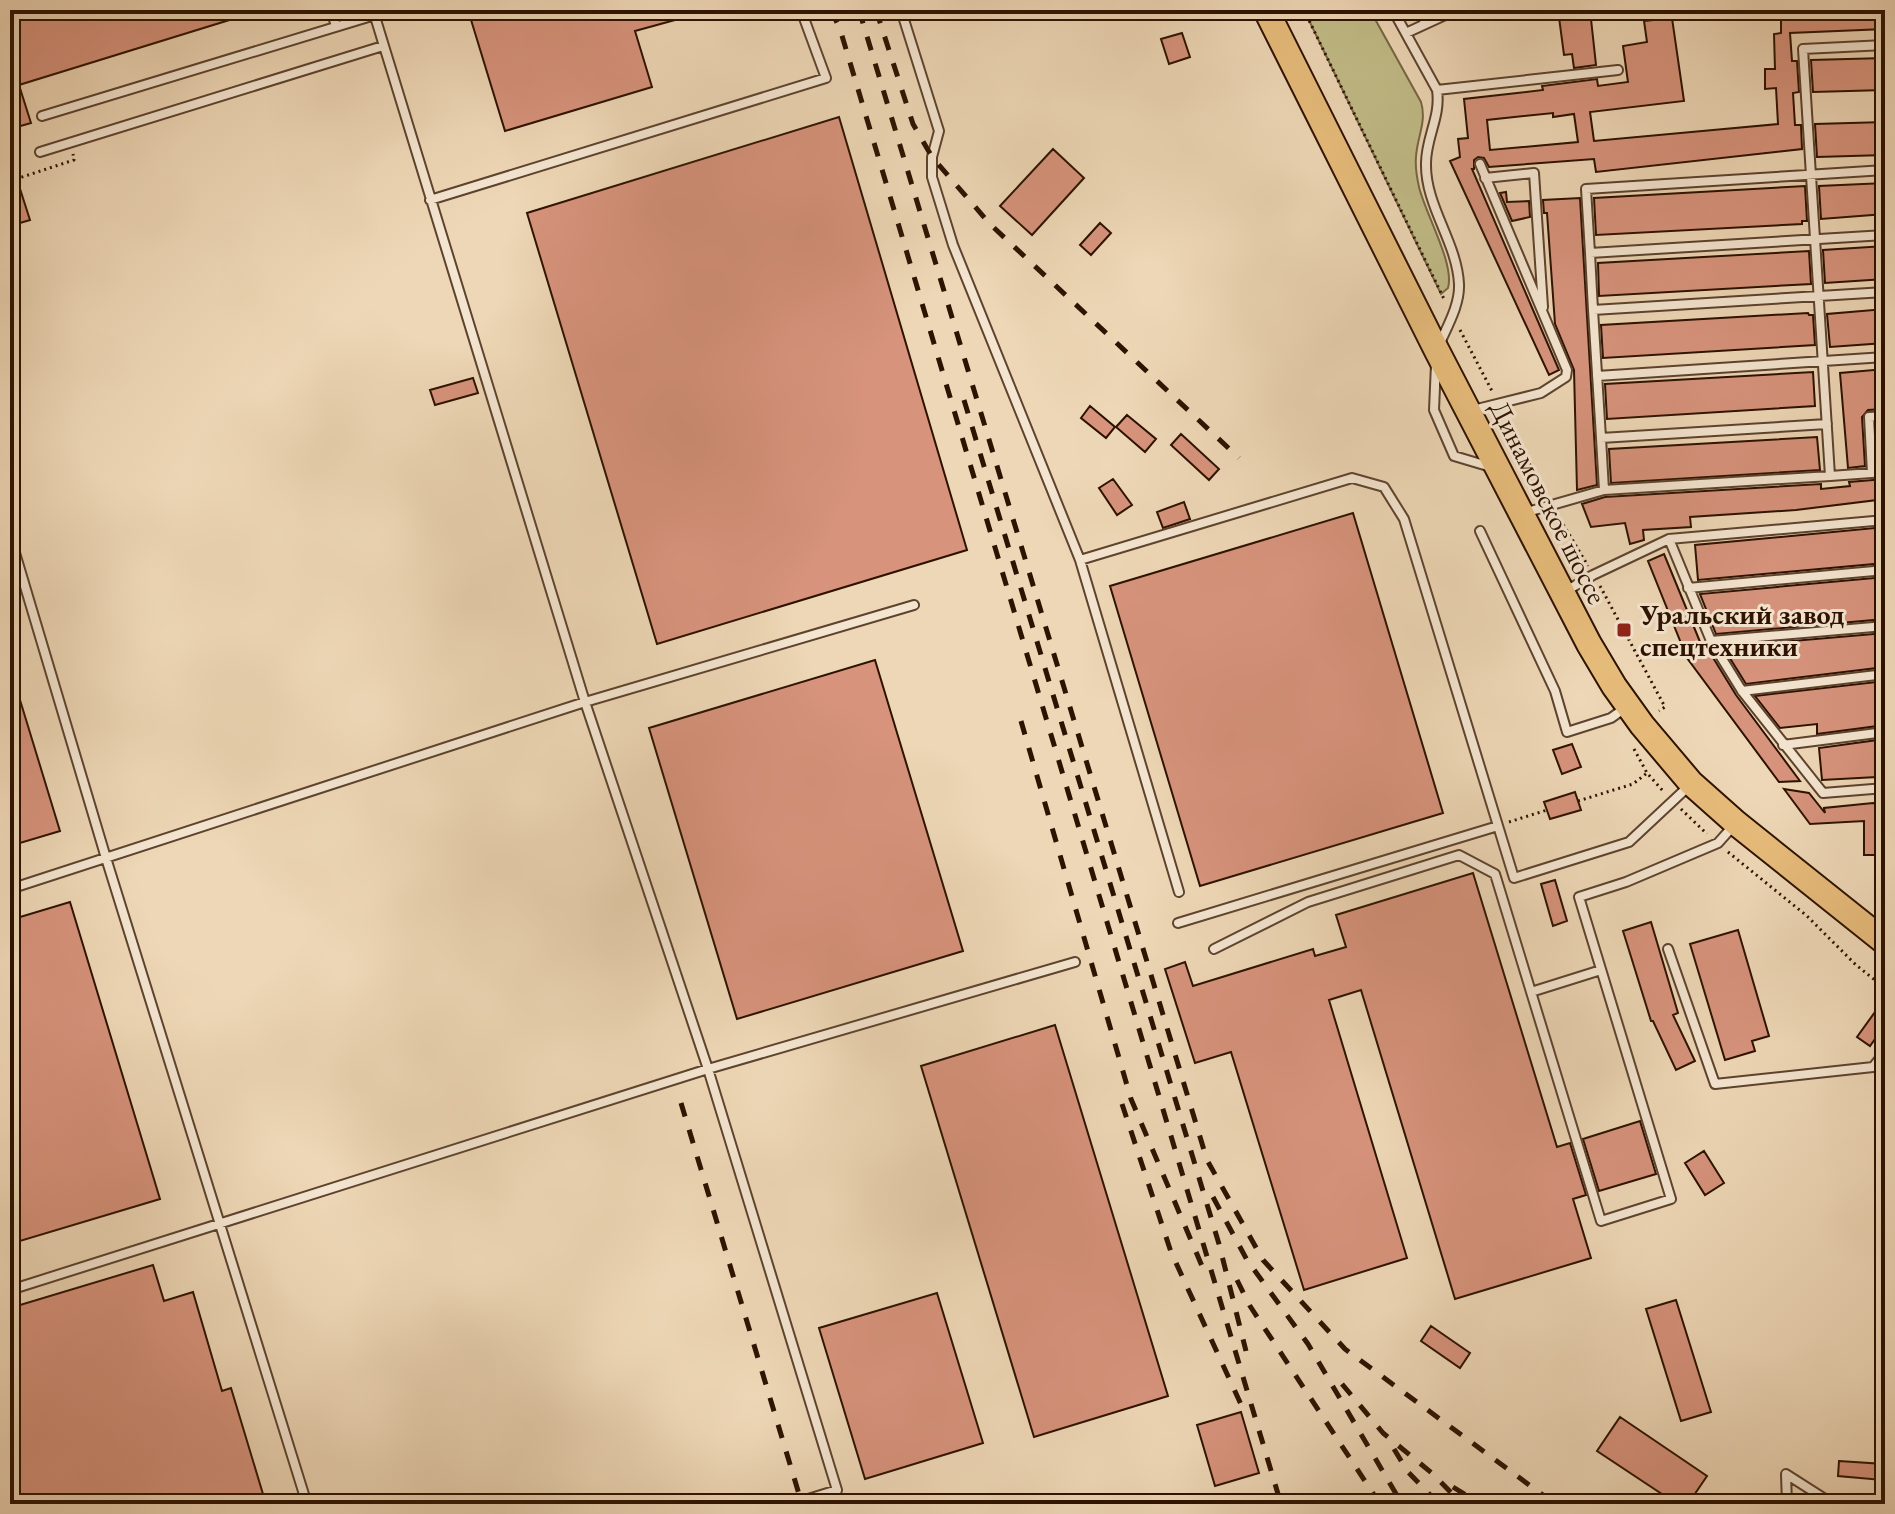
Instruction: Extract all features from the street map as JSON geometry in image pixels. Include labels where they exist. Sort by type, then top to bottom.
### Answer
[{"type":"main road","name":"Динамовское шоссе","points":[[1266,10],[1437,351],[1562,593],[1614,686],[1691,783],[1736,823],[1885,942]]},
{"type":"lane","points":[[331,10],[336,26]]},
{"type":"lane","points":[[430,200],[826,78],[801,10]]},
{"type":"lane","points":[[901,10],[939,131],[932,157],[932,177],[953,245],[1080,560],[1179,892]]},
{"type":"lane","points":[[1393,10],[1437,90],[1439,104],[1427,145],[1425,165],[1429,190],[1457,269],[1459,287],[1453,314],[1437,351],[1434,410],[1454,456],[1498,469]]},
{"type":"lane","points":[[1419,10],[1426,24]]},
{"type":"lane","points":[[1406,33],[1456,10]]},
{"type":"lane","points":[[42,116],[374,13],[585,702],[708,1069],[837,1490],[792,1504]]},
{"type":"lane","points":[[1830,476],[1803,49],[1885,45]]},
{"type":"lane","points":[[40,152],[383,46]]},
{"type":"lane","points":[[1437,90],[1618,70]]},
{"type":"lane","points":[[1468,411],[1541,393],[1566,377],[1567,370],[1480,164]]},
{"type":"lane","points":[[1604,490],[1586,189],[1885,170]]},
{"type":"lane","points":[[1485,178],[1534,173],[1544,316]]},
{"type":"lane","points":[[1590,253],[1885,235]]},
{"type":"lane","points":[[1593,310],[1885,292]]},
{"type":"lane","points":[[1597,376],[1885,357]]},
{"type":"lane","points":[[1872,473],[1869,417],[1885,416]]},
{"type":"lane","points":[[1601,438],[1827,424]]},
{"type":"lane","points":[[1521,514],[1604,490],[1885,472]]},
{"type":"lane","points":[[1080,560],[1352,478],[1384,487],[1404,519],[1514,878],[1629,842],[1691,783]]},
{"type":"lane","points":[[1562,593],[1669,539],[1885,520]]},
{"type":"lane","points":[[1480,531],[1555,691],[1567,732],[1611,718],[1636,715]]},
{"type":"lane","points":[[10,536],[106,858],[307,1504]]},
{"type":"lane","points":[[1669,539],[1711,641],[1742,691],[1823,793],[1885,788],[1885,785]]},
{"type":"lane","points":[[1688,588],[1885,570]]},
{"type":"lane","points":[[10,889],[585,702],[914,605]]},
{"type":"lane","points":[[1711,641],[1885,626]]},
{"type":"lane","points":[[1742,691],[1885,674]]},
{"type":"lane","points":[[1783,745],[1885,732]]},
{"type":"lane","points":[[1214,949],[1308,902],[1459,855],[1495,874],[1601,1221],[1671,1199],[1579,897],[1626,882],[1718,843],[1736,823]]},
{"type":"lane","points":[[1178,923],[1498,826]]},
{"type":"lane","points":[[1668,949],[1715,1084],[1873,1067],[1885,1052]]},
{"type":"lane","points":[[10,1290],[708,1069],[1075,962]]},
{"type":"lane","points":[[1531,992],[1601,970]]},
{"type":"lane","points":[[1787,1504],[1786,1474],[1833,1504]]},
{"type":"path","points":[[1304,10],[1498,403],[1553,507],[1617,613],[1630,645],[1665,707],[1636,715]]},
{"type":"path","points":[[10,181],[74,160]]},
{"type":"path","points":[[1634,749],[1647,773],[1673,801],[1885,988]]},
{"type":"path","points":[[1578,801],[1633,784],[1647,773]]},
{"type":"path","points":[[1498,826],[1547,810]]},
{"type":"shaded area","points":[[1304,10],[1370,10],[1421,102],[1423,116],[1416,172],[1422,198],[1447,266],[1448,288],[1441,294]]},
{"type":"building","points":[[10,10],[251,10],[252,13],[19,85],[31,123],[10,129]]},
{"type":"building","points":[[468,10],[697,10],[697,14],[635,31],[652,87],[505,131]]},
{"type":"building","points":[[1558,10],[1590,10],[1596,65],[1574,68],[1572,54],[1564,55]]},
{"type":"building","points":[[1781,10],[1885,10],[1885,29],[1790,33],[1792,61],[1797,61],[1799,92],[1793,93],[1795,125],[1801,125],[1802,149],[1596,172],[1594,159],[1489,167],[1484,158],[1474,160],[1472,169],[1559,370],[1549,375],[1450,161],[1460,157],[1458,139],[1468,138],[1464,99],[1543,90],[1542,86],[1597,79],[1598,86],[1628,82],[1623,46],[1647,42],[1644,21],[1672,18],[1684,101],[1590,112],[1594,141],[1778,124],[1776,88],[1765,89],[1765,69],[1775,69],[1774,34],[1781,33]],"holes":[[[1553,113],[1553,117],[1574,114],[1578,142],[1490,150],[1487,120]]]},
{"type":"building","points":[[1182,33],[1190,57],[1169,64],[1161,39]]},
{"type":"building","points":[[1885,58],[1885,90],[1813,92],[1811,60]]},
{"type":"building","points":[[839,117],[967,550],[657,644],[527,213]]},
{"type":"building","points":[[1885,122],[1885,155],[1817,157],[1815,124]]},
{"type":"building","points":[[1053,149],[1084,178],[1032,235],[1000,206]]},
{"type":"building","points":[[10,167],[13,167],[30,220],[10,226]]},
{"type":"building","points":[[1885,183],[1885,214],[1821,219],[1819,186]]},
{"type":"building","points":[[1805,186],[1807,221],[1802,221],[1802,224],[1596,235],[1594,198]]},
{"type":"building","points":[[1506,192],[1507,202],[1529,201],[1530,217],[1512,221],[1500,193]]},
{"type":"building","points":[[1580,198],[1597,485],[1577,490],[1574,370],[1555,324],[1547,213],[1544,213],[1543,200]]},
{"type":"building","points":[[1100,223],[1111,233],[1091,255],[1080,245]]},
{"type":"building","points":[[1885,246],[1885,279],[1825,283],[1823,250]]},
{"type":"building","points":[[1809,251],[1811,284],[1599,296],[1598,263]]},
{"type":"building","points":[[1885,309],[1885,343],[1830,347],[1827,314]]},
{"type":"building","points":[[1813,315],[1815,345],[1603,358],[1601,325]]},
{"type":"building","points":[[1885,369],[1885,409],[1868,410],[1862,417],[1865,466],[1848,468],[1840,373]]},
{"type":"building","points":[[1813,372],[1815,406],[1607,419],[1605,384]]},
{"type":"building","points":[[473,378],[478,393],[435,405],[430,390]]},
{"type":"building","points":[[1090,406],[1115,427],[1106,438],[1081,418]]},
{"type":"building","points":[[1127,415],[1156,439],[1145,452],[1116,427]]},
{"type":"building","points":[[1181,434],[1219,469],[1209,480],[1171,445]]},
{"type":"building","points":[[1817,437],[1820,470],[1611,483],[1609,449]]},
{"type":"building","points":[[1113,479],[1132,505],[1117,515],[1099,488]]},
{"type":"building","points":[[1885,479],[1885,499],[1796,510],[1690,517],[1691,527],[1643,530],[1644,540],[1630,544],[1625,523],[1591,527],[1582,504],[1605,497],[1821,484],[1821,489],[1850,486],[1849,482]]},
{"type":"building","points":[[1184,502],[1190,519],[1163,528],[1157,512]]},
{"type":"building","points":[[1353,513],[1443,813],[1200,886],[1110,586]]},
{"type":"building","points":[[1885,527],[1885,563],[1698,580],[1695,545]]},
{"type":"building","points":[[1664,554],[1705,654],[1704,643],[1736,695],[1800,781],[1779,782],[1687,658],[1648,561]]},
{"type":"building","points":[[1885,577],[1885,619],[1716,634],[1700,594]]},
{"type":"building","points":[[1885,633],[1885,667],[1746,684],[1723,647]]},
{"type":"building","points":[[875,660],[963,951],[737,1019],[649,728]]},
{"type":"building","points":[[13,677],[60,831],[10,846],[10,678]]},
{"type":"building","points":[[1885,681],[1885,725],[1817,734],[1817,724],[1780,728],[1755,696]]},
{"type":"building","points":[[1885,739],[1885,759],[1877,760],[1877,777],[1822,780],[1819,748]]},
{"type":"building","points":[[1572,744],[1581,767],[1562,774],[1553,750]]},
{"type":"building","points":[[1784,789],[1809,793],[1825,813],[1824,808],[1885,804],[1885,855],[1864,855],[1864,821],[1810,824]]},
{"type":"building","points":[[1575,792],[1581,810],[1550,819],[1544,802]]},
{"type":"building","points":[[1473,873],[1557,1147],[1570,1143],[1586,1195],[1573,1199],[1591,1258],[1455,1299],[1361,990],[1329,1000],[1407,1258],[1304,1290],[1231,1052],[1195,1063],[1165,969],[1185,962],[1193,986],[1313,949],[1315,956],[1346,947],[1336,915]]},
{"type":"building","points":[[1555,880],[1567,921],[1553,926],[1541,884]]},
{"type":"building","points":[[70,902],[160,1199],[10,1244],[10,920]]},
{"type":"building","points":[[1651,922],[1678,1013],[1673,1015],[1695,1061],[1676,1070],[1651,1021],[1623,931]]},
{"type":"building","points":[[1738,930],[1769,1036],[1752,1041],[1755,1051],[1725,1060],[1690,944]]},
{"type":"building","points":[[1885,998],[1885,1025],[1870,1046],[1857,1037]]},
{"type":"building","points":[[1055,1025],[1168,1396],[1034,1437],[921,1066]]},
{"type":"building","points":[[1640,1121],[1656,1174],[1599,1191],[1583,1139]]},
{"type":"building","points":[[1704,1151],[1724,1183],[1705,1195],[1685,1163]]},
{"type":"building","points":[[153,1265],[164,1301],[193,1292],[222,1391],[231,1388],[266,1504],[10,1504],[10,1308]]},
{"type":"building","points":[[937,1293],[983,1443],[865,1479],[819,1328]]},
{"type":"building","points":[[1676,1300],[1711,1412],[1681,1421],[1646,1309]]},
{"type":"building","points":[[1431,1326],[1470,1353],[1460,1368],[1421,1341]]},
{"type":"building","points":[[1241,1412],[1259,1473],[1215,1486],[1197,1425]]},
{"type":"building","points":[[1620,1417],[1707,1476],[1688,1504],[1677,1504],[1597,1451]]},
{"type":"building","points":[[1839,1461],[1884,1464],[1882,1480],[1838,1476]]},
{"type":"railway","points":[[831,10],[840,29],[1281,1504]]},
{"type":"railway","points":[[859,10],[1207,1160],[1263,1260],[1345,1349],[1555,1504]]},
{"type":"railway","points":[[876,10],[913,124],[932,157],[990,224],[1239,458]]},
{"type":"railway","points":[[964,400],[1219,1244],[1246,1351]]},
{"type":"railway","points":[[1021,721],[1131,1099],[1202,1266]]},
{"type":"railway","points":[[681,1103],[802,1504]]},
{"type":"railway","points":[[1122,1104],[1171,1252],[1245,1413]]},
{"type":"railway","points":[[1213,1197],[1247,1260],[1308,1344],[1402,1504]]},
{"type":"railway","points":[[1237,1280],[1250,1306],[1380,1504]]},
{"type":"railway","points":[[1342,1384],[1383,1433],[1433,1474],[1462,1504]]},
{"type":"railway","points":[[1394,1449],[1408,1472],[1439,1504]]},
{"type":"railway","points":[[1453,1487],[1480,1504]]},
{"type":"place","name":"Уральский завод спецтехники","points":[[1624,630]]}]
